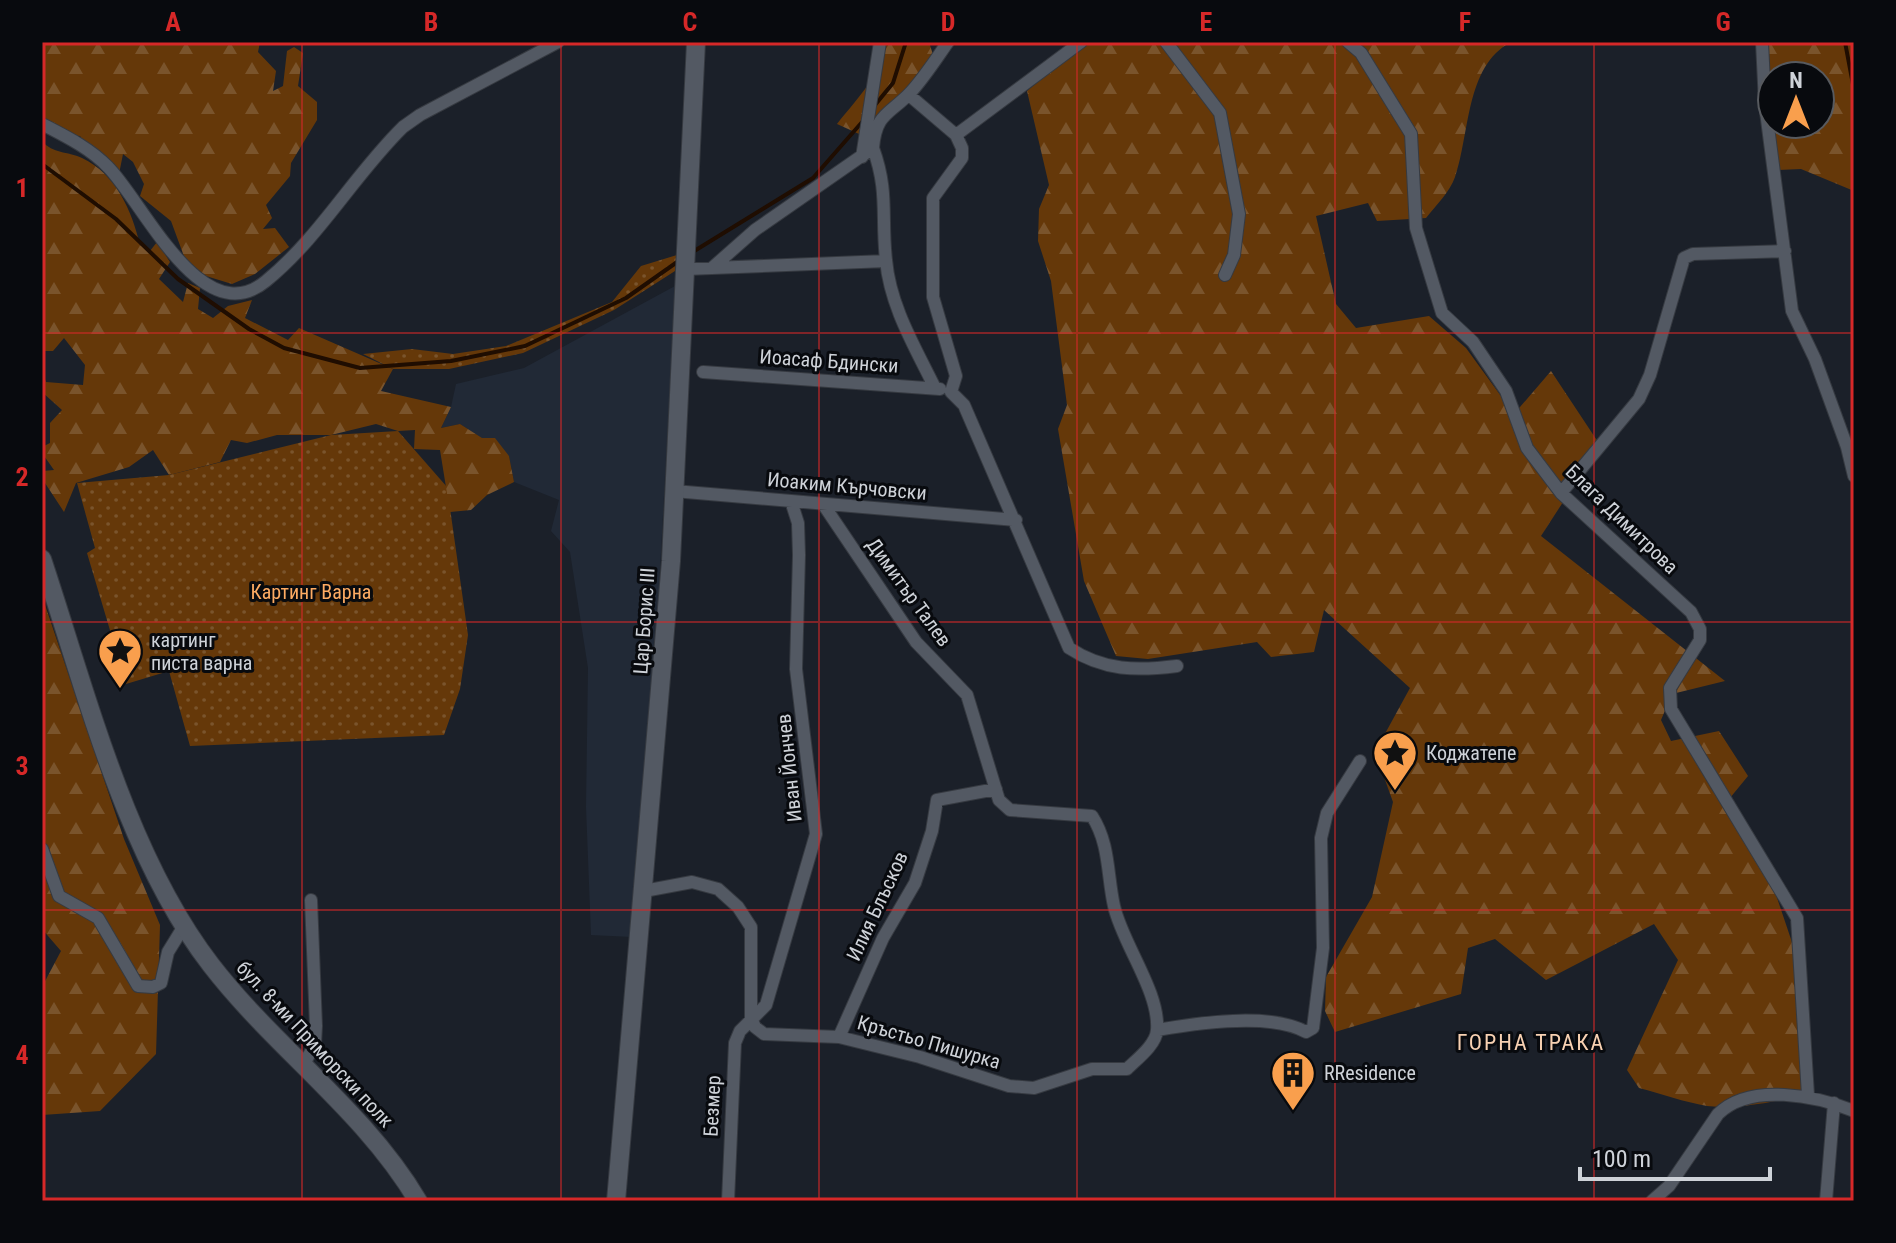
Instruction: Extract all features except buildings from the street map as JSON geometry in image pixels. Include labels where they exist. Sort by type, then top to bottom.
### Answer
[{"type":"street","points":[[42,124],[106,164],[166,246],[206,286],[236,293],[264,283],[302,246],[403,127],[558,42]]},
{"type":"street","points":[[880,42],[867,152],[884,179],[886,261],[896,307],[935,388]]},
{"type":"street","points":[[712,268],[755,230],[867,152],[878,122],[890,108],[909,95],[948,42]]},
{"type":"street","points":[[956,135],[1081,42]]},
{"type":"street","points":[[1166,42],[1220,113],[1239,214],[1234,255],[1225,275]]},
{"type":"street","name":"Блага Димитрова","points":[[1348,42],[1361,53],[1411,134],[1416,228],[1432,291],[1442,313],[1473,342],[1506,391],[1527,448],[1561,493],[1691,612],[1700,629],[1700,640],[1670,688],[1671,709],[1797,918],[1808,1095]]},
{"type":"street","points":[[1762,42],[1765,104],[1792,311],[1815,359],[1847,447],[1854,476]]},
{"type":"street","name":"Цар Борис III","points":[[616,1201],[644,891],[674,491],[688,237],[692,44]]},
{"type":"street","points":[[909,95],[956,135],[962,148],[962,158],[933,198],[933,297],[956,376],[951,392],[964,405],[1069,648],[1086,659],[1114,669],[1177,666]]},
{"type":"street","points":[[1561,493],[1639,399],[1650,375],[1684,258],[1693,254],[1785,251]]},
{"type":"street","points":[[686,269],[886,261]]},
{"type":"street","name":"Иоасаф Бдински","points":[[703,372],[935,388],[951,392]]},
{"type":"street","name":"Иоаким Кърчовски","points":[[674,491],[1016,520]]},
{"type":"street","name":"Иван Йончев","points":[[751,1018],[766,1005],[816,834],[796,669],[799,555],[798,523],[791,501]]},
{"type":"street","name":"Димитър Талев","points":[[823,504],[916,642],[967,695],[996,789]]},
{"type":"street","name":"бул. 8-ми Приморски полк","points":[[42,559],[134,827],[184,926],[242,1003],[377,1142],[418,1201]]},
{"type":"street","points":[[996,789],[999,800],[1010,810],[1092,816],[1107,851],[1114,908],[1151,1000],[1157,1030],[1208,1022],[1287,1023],[1306,1032],[1313,1028],[1323,948],[1321,838],[1327,813],[1360,761]]},
{"type":"street","name":"Илия Блъсков","points":[[839,1037],[883,938],[915,883],[932,831],[937,800],[996,789]]},
{"type":"street","points":[[42,849],[59,896],[98,918],[138,986],[153,987],[161,983],[168,952],[184,926]]},
{"type":"street","points":[[644,891],[679,882],[706,885],[718,889],[738,907],[751,927],[753,938],[751,1018]]},
{"type":"street","points":[[303,1066],[315,1044],[316,1026],[311,900]]},
{"type":"street","name":"Кръстьо Пишурка","points":[[751,1018],[764,1034],[839,1037],[920,1057],[1009,1086],[1034,1088],[1092,1069],[1127,1069],[1153,1042],[1157,1030]]},
{"type":"street","name":"Безмер","points":[[728,1201],[735,1043],[751,1018]]},
{"type":"street","points":[[1652,1201],[1669,1186],[1721,1110],[1770,1096],[1808,1095],[1854,1111]]},
{"type":"street","points":[[1826,1201],[1834,1103]]},
{"type":"shaded area","points":[[675,286],[653,705],[632,937],[591,935],[586,807],[588,668],[570,552],[551,531],[559,500],[514,482],[509,456],[460,424],[441,428],[451,407],[456,384],[524,368]]},
{"type":"green space","points":[[42,42],[260,42],[258,52],[276,71],[273,91],[283,86],[287,51],[294,47],[303,53],[298,86],[317,102],[317,120],[291,163],[290,176],[266,205],[272,218],[263,229],[275,228],[289,247],[255,274],[232,284],[206,276],[185,259],[171,221],[140,196],[144,184],[133,162],[123,154],[119,174],[87,147],[80,136],[66,135],[42,121]]},
{"type":"green space","points":[[886,42],[929,42],[935,61],[868,138],[837,124],[874,75]]},
{"type":"green space","points":[[1086,42],[1511,42],[1496,53],[1485,67],[1471,103],[1453,183],[1426,218],[1377,221],[1368,203],[1316,216],[1336,304],[1356,328],[1429,316],[1466,348],[1514,414],[1551,371],[1600,445],[1541,536],[1725,681],[1672,694],[1661,720],[1671,741],[1719,731],[1748,776],[1725,804],[1768,871],[1800,966],[1810,1086],[1776,1101],[1718,1107],[1639,1088],[1627,1070],[1678,960],[1654,924],[1546,980],[1495,939],[1468,948],[1461,994],[1335,1032],[1325,1011],[1326,977],[1372,897],[1393,802],[1375,752],[1410,688],[1324,610],[1314,652],[1271,657],[1257,642],[1148,659],[1116,656],[1084,581],[1058,429],[1067,405],[1051,281],[1038,241],[1039,209],[1049,185],[1027,91]]},
{"type":"green space","points":[[1762,42],[1854,42],[1854,191],[1801,169],[1776,170],[1773,140],[1836,140],[1836,60],[1764,60]]},
{"type":"green space","points":[[42,141],[51,148],[94,165],[113,184],[127,207],[140,245],[150,251],[157,242],[170,262],[159,279],[183,302],[188,283],[200,288],[198,309],[213,318],[228,306],[252,300],[245,318],[288,340],[299,328],[393,369],[381,391],[451,407],[441,428],[460,424],[482,438],[495,438],[509,456],[514,482],[487,495],[471,510],[450,512],[440,450],[414,449],[415,430],[398,431],[376,424],[331,435],[277,435],[247,443],[231,440],[220,462],[169,475],[153,450],[129,467],[76,483],[64,512],[45,483],[43,471],[54,470],[42,453],[42,447],[50,443],[50,423],[62,410],[42,392],[42,371],[46,382],[83,385],[85,365],[64,338],[53,351],[42,351]]},
{"type":"green space","points":[[677,255],[675,271],[614,310],[523,353],[449,369],[393,369],[363,354],[412,349],[453,354],[506,346],[612,302],[641,266]]},
{"type":"green space","name":"Картинг Варна","points":[[398,431],[447,487],[468,635],[460,689],[444,735],[190,746],[169,671],[126,684],[87,553],[95,548],[77,483],[169,475],[331,435]]},
{"type":"green space","points":[[42,596],[124,839],[160,925],[156,1054],[100,1111],[42,1115],[42,987],[61,951],[42,929]]},
{"type":"waterway","points":[[875,105],[893,83],[906,42]]},
{"type":"waterway","points":[[1845,42],[1854,90]]},
{"type":"waterway","points":[[691,253],[813,178],[863,121]]},
{"type":"waterway","points":[[42,164],[116,219],[178,279],[249,329],[284,348],[360,368],[451,361],[525,346],[626,298],[680,260]]},
{"type":"place","name":"картинг писта варна","points":[[120,690]]},
{"type":"place","name":"Коджатепе","points":[[1395,792]]},
{"type":"place","name":"RResidence","points":[[1293,1112]]},
{"type":"district","name":"ГОРНА ТРАКА","points":[[1531,1042]]}]
